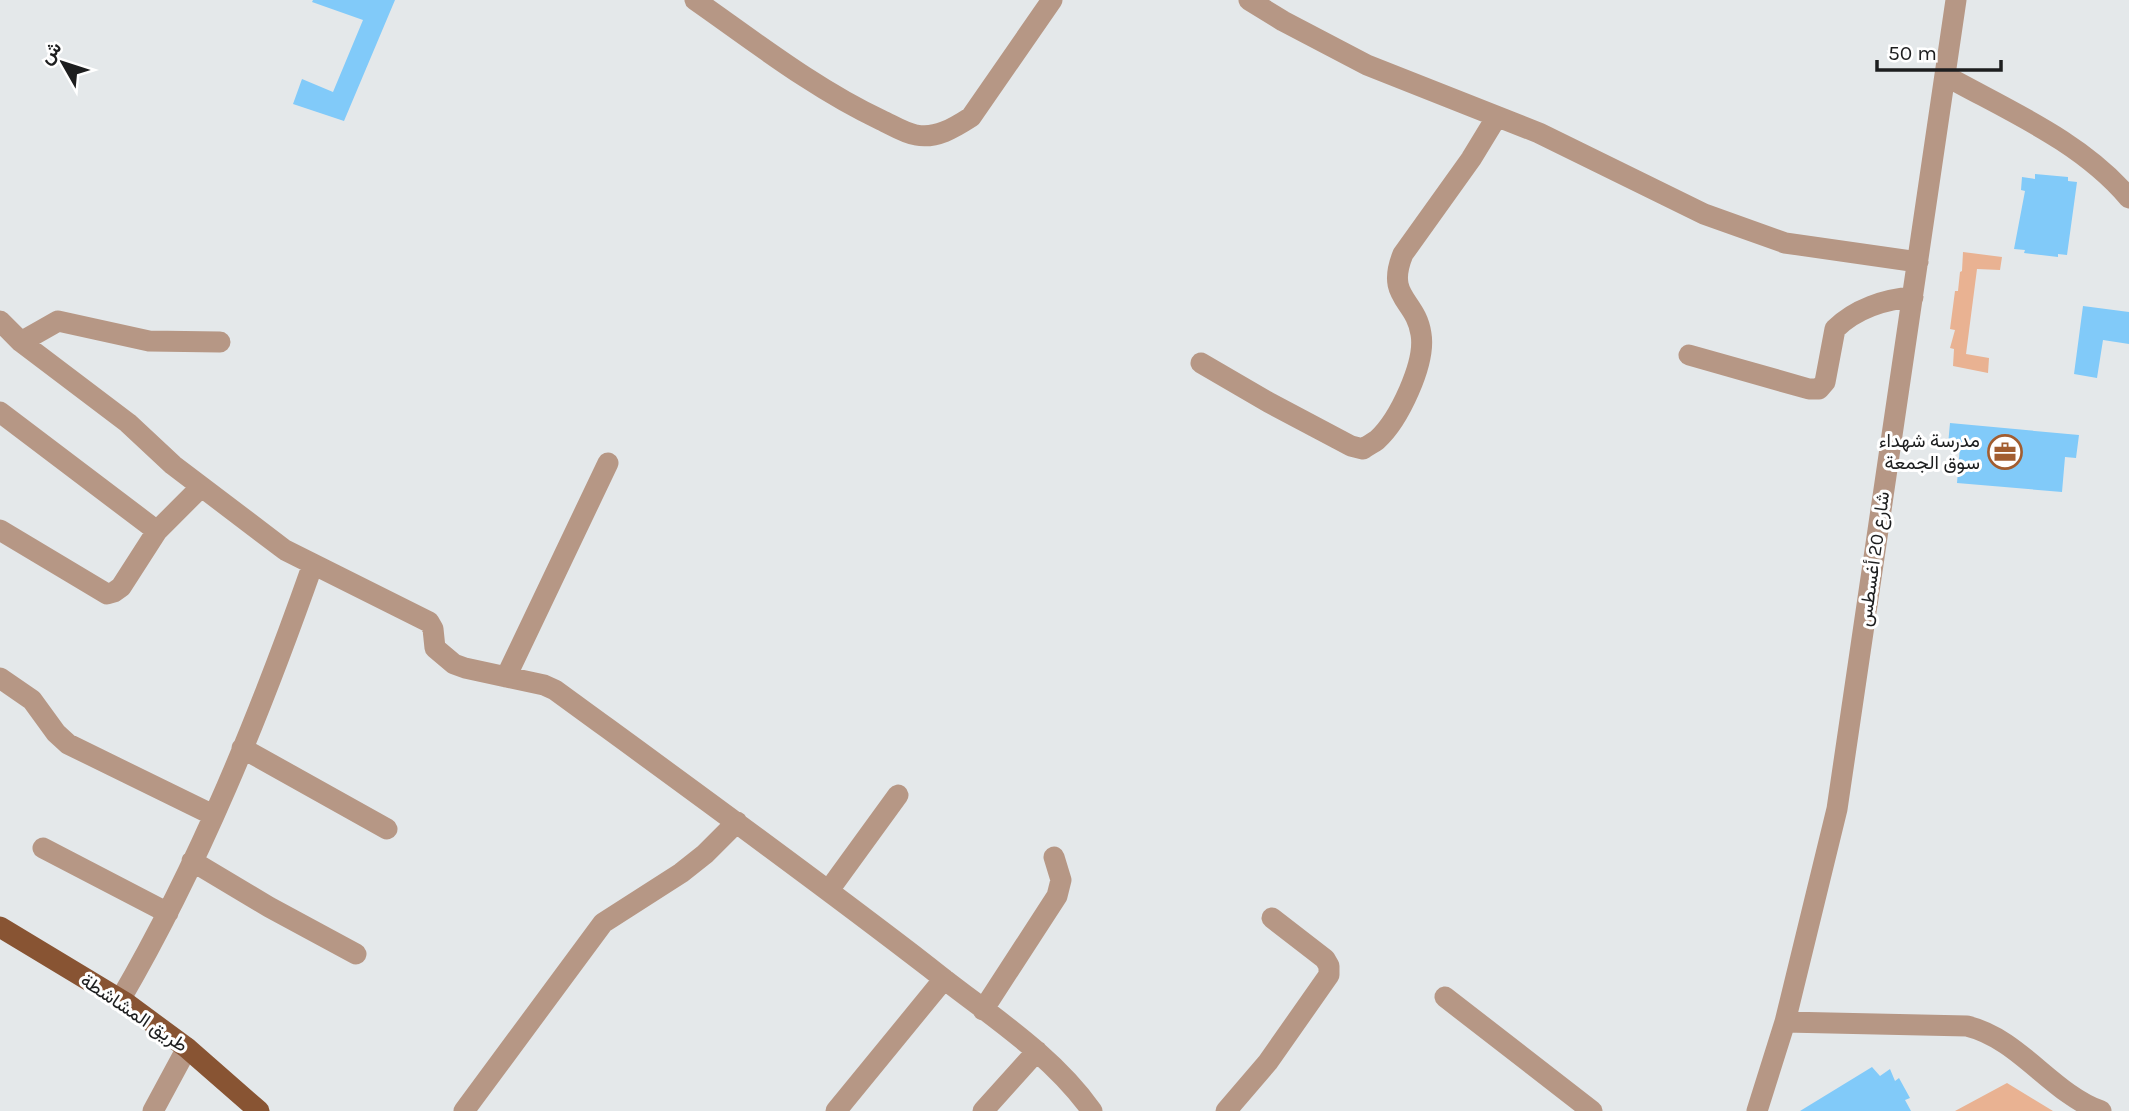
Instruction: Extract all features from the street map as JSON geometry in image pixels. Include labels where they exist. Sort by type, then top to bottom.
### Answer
[{"type":"main road","name":"طريق المشاشطة","points":[[0,927],[120,1000],[187,1048],[259,1111]]},
{"type":"street","points":[[695,0],[788,65],[864,112],[915,135],[934,136],[971,117],[1052,0]]},
{"type":"street","points":[[1248,0],[1367,65],[1539,133],[1704,214],[1785,243],[1918,262]]},
{"type":"street","name":"شارع 20 أغسطس","points":[[1757,1111],[1785,1022],[1837,809],[1956,0]]},
{"type":"street","points":[[1946,76],[2062,140],[2112,177],[2129,198]]},
{"type":"street","points":[[1202,363],[1351,446],[1363,449],[1377,440],[1404,400],[1416,375],[1421,356],[1421,332],[1400,292],[1396,278],[1398,266],[1403,254],[1471,159],[1496,118]]},
{"type":"street","points":[[1689,355],[1808,389],[1819,389],[1825,382],[1835,329],[1841,323],[1895,298],[1913,297]]},
{"type":"street","points":[[0,321],[21,342],[88,391],[201,487],[285,550],[429,622],[433,629],[435,648],[454,664],[555,690],[829,890],[1037,1051],[1069,1081],[1092,1111]]},
{"type":"street","points":[[21,342],[58,321],[149,341],[220,342]]},
{"type":"street","points":[[0,412],[157,531]]},
{"type":"street","points":[[506,677],[608,463]]},
{"type":"street","points":[[0,530],[107,594],[121,587],[157,531],[201,487]]},
{"type":"street","points":[[120,1000],[168,913],[213,815],[285,642],[313,564]]},
{"type":"street","points":[[0,678],[32,700],[56,733],[68,744],[213,815]]},
{"type":"street","points":[[242,748],[387,829]]},
{"type":"street","points":[[829,890],[898,795]]},
{"type":"street","points":[[464,1111],[603,923],[681,873],[705,854],[737,822]]},
{"type":"street","points":[[43,848],[168,913]]},
{"type":"street","points":[[983,1010],[1057,896],[1061,880],[1054,858]]},
{"type":"street","points":[[191,862],[356,954]]},
{"type":"street","points":[[1226,1111],[1268,1062],[1329,975],[1329,966],[1325,959],[1272,918]]},
{"type":"street","points":[[836,1111],[944,979]]},
{"type":"street","points":[[1446,997],[1592,1111]]},
{"type":"street","points":[[1785,1022],[1967,1026],[1986,1030],[2072,1096],[2101,1111]]},
{"type":"street","points":[[153,1111],[187,1048]]},
{"type":"street","points":[[983,1111],[1037,1051]]},
{"type":"shaded area","points":[[1963,252],[2002,257],[2000,270],[1977,269],[1966,354],[1989,358],[1988,373],[1953,366],[1954,349],[1950,348],[1955,330],[1950,329],[1955,291],[1958,291],[1962,271]]},
{"type":"shaded area","points":[[2007,1083],[2053,1111],[1955,1111]]},
{"type":"building","points":[[395,0],[344,121],[293,104],[302,79],[333,92],[363,20],[312,2]]},
{"type":"building","points":[[2035,174],[2068,177],[2068,181],[2077,182],[2067,255],[2058,254],[2058,257],[2024,253],[2025,250],[2014,249],[2025,191],[2021,190],[2022,177],[2035,179]]},
{"type":"building","points":[[2083,306],[2129,312],[2129,344],[2103,340],[2097,378],[2074,374]]},
{"type":"building","points":[[1950,423],[2079,435],[2076,458],[2065,457],[2062,492],[1957,483],[1960,447],[1948,445]]},
{"type":"building","points":[[1872,1067],[1880,1076],[1890,1069],[1895,1081],[1899,1078],[1910,1098],[1905,1100],[1911,1111],[1800,1111]]},
{"type":"place","name":"مدرسة شهداء سوق الجمعة","points":[[2005,452]]}]
